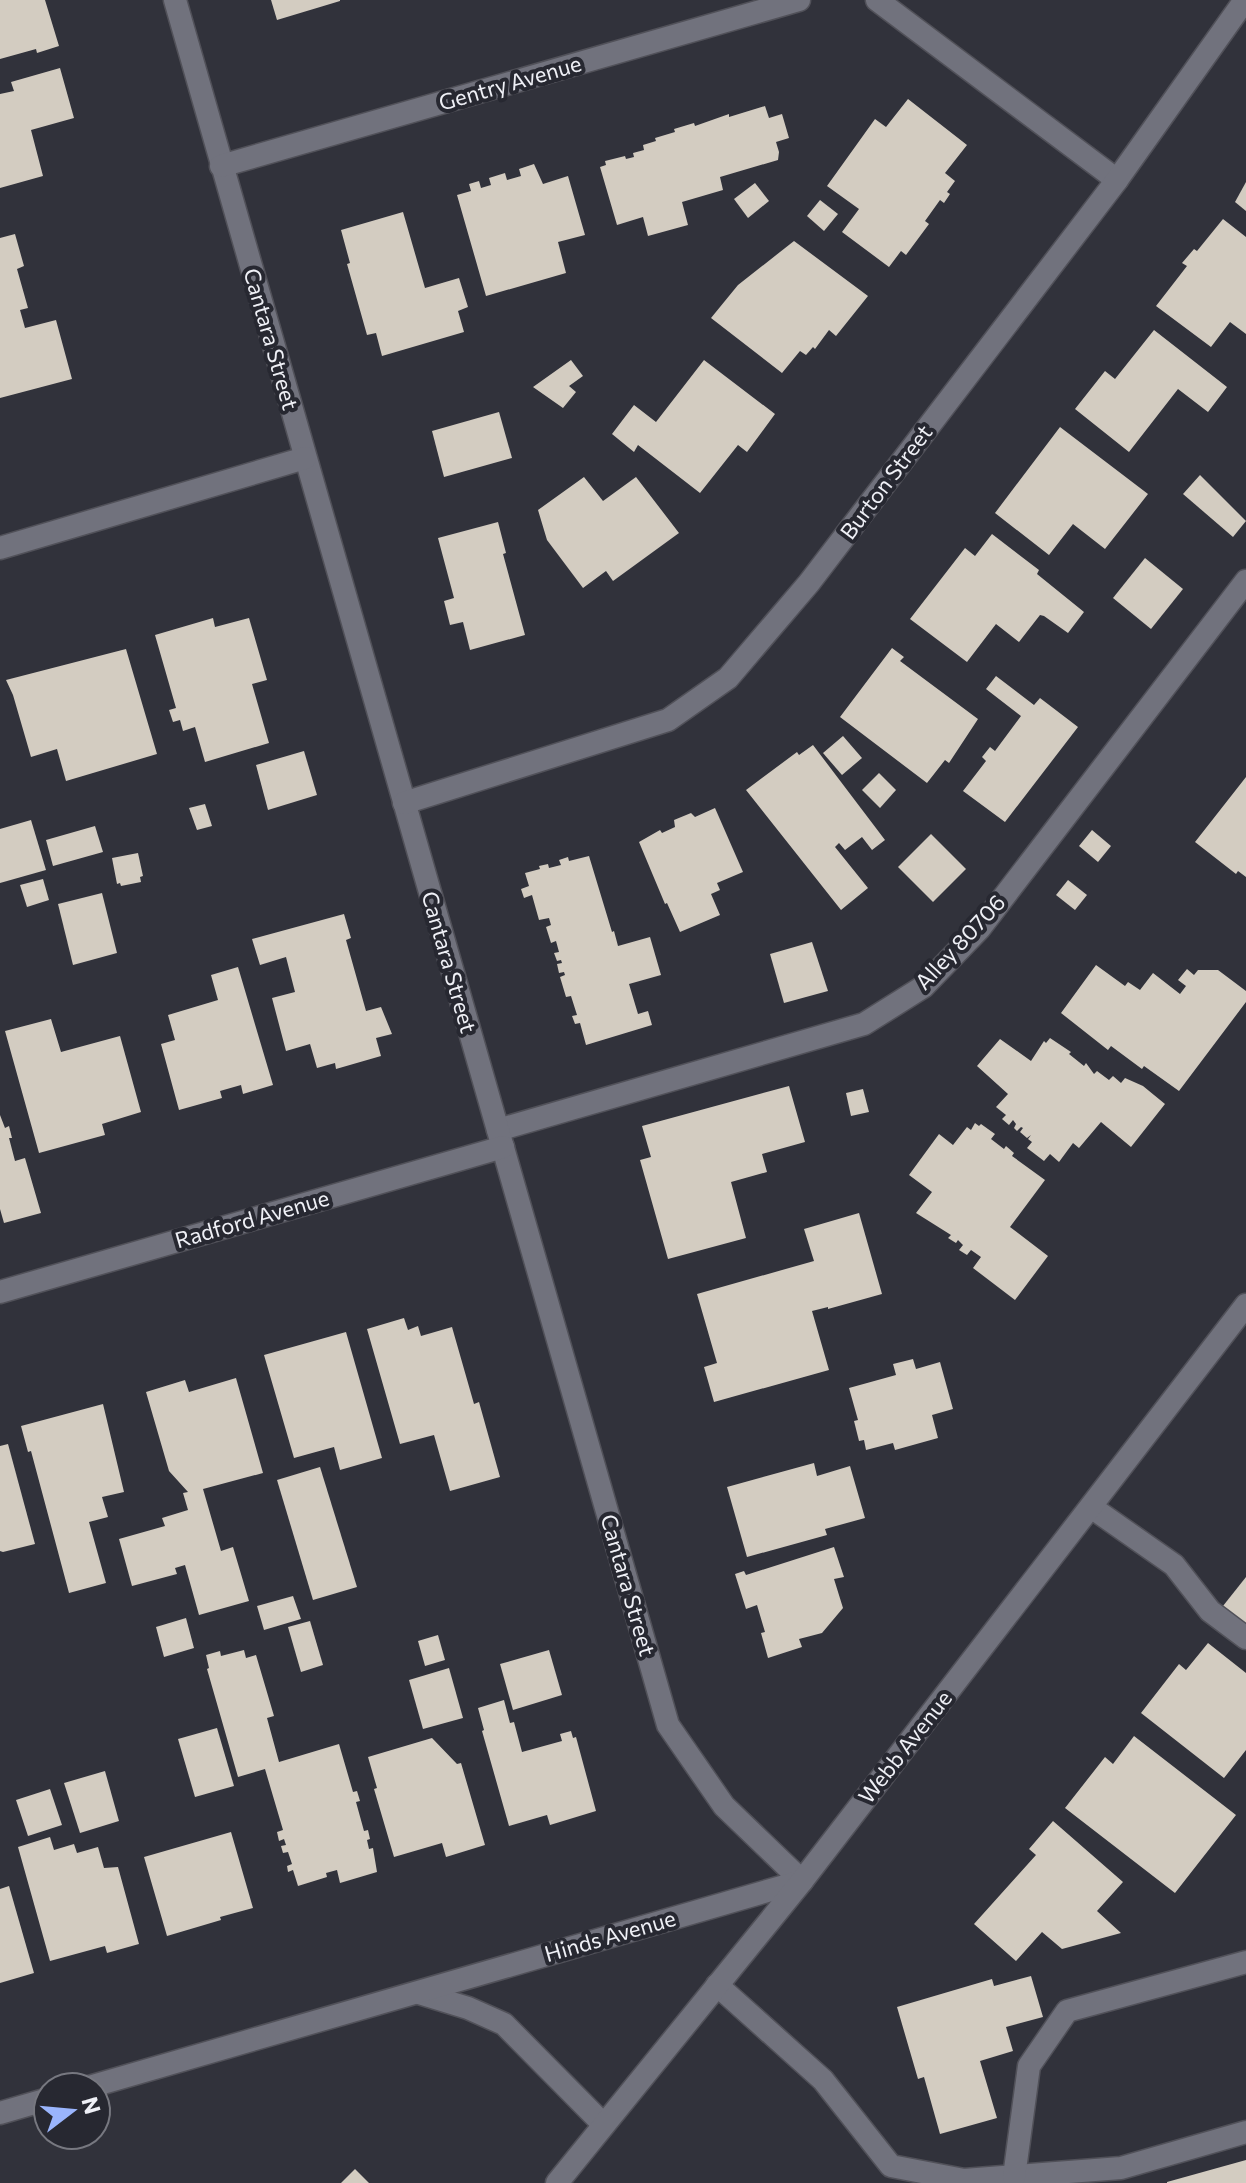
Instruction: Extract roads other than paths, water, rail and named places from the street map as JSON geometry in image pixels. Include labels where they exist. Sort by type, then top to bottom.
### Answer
[{"type":"street","name":"Cantara Street","points":[[175,0],[668,1725],[724,1806],[802,1881]]},
{"type":"street","name":"Gentry Avenue","points":[[221,166],[799,0]]},
{"type":"street","points":[[877,0],[1117,180]]},
{"type":"street","name":"Burton Street","points":[[404,803],[668,720],[728,678],[809,583],[1117,180],[1245,0]]},
{"type":"street","points":[[0,548],[305,458]]},
{"type":"street","name":"Alley 80706","points":[[501,1139],[864,1024],[923,987],[980,928],[1246,581]]},
{"type":"street","name":"Radford Avenue","points":[[0,1292],[501,1139]]},
{"type":"street","name":"Webb Avenue","points":[[557,2183],[802,1881],[1246,1305]]},
{"type":"street","points":[[1091,1507],[1174,1565],[1210,1611],[1246,1638]]},
{"type":"street","name":"Hinds Avenue","points":[[112,2080],[802,1881]]},
{"type":"street","points":[[1014,2177],[1029,2066],[1067,2011],[1246,1962]]},
{"type":"street","points":[[717,1985],[823,2080],[891,2166],[964,2180],[1121,2168],[1246,2132]]},
{"type":"street","points":[[419,1993],[468,2008],[504,2024],[603,2124]]},
{"type":"street","points":[[0,2113],[32,2104]]}]
